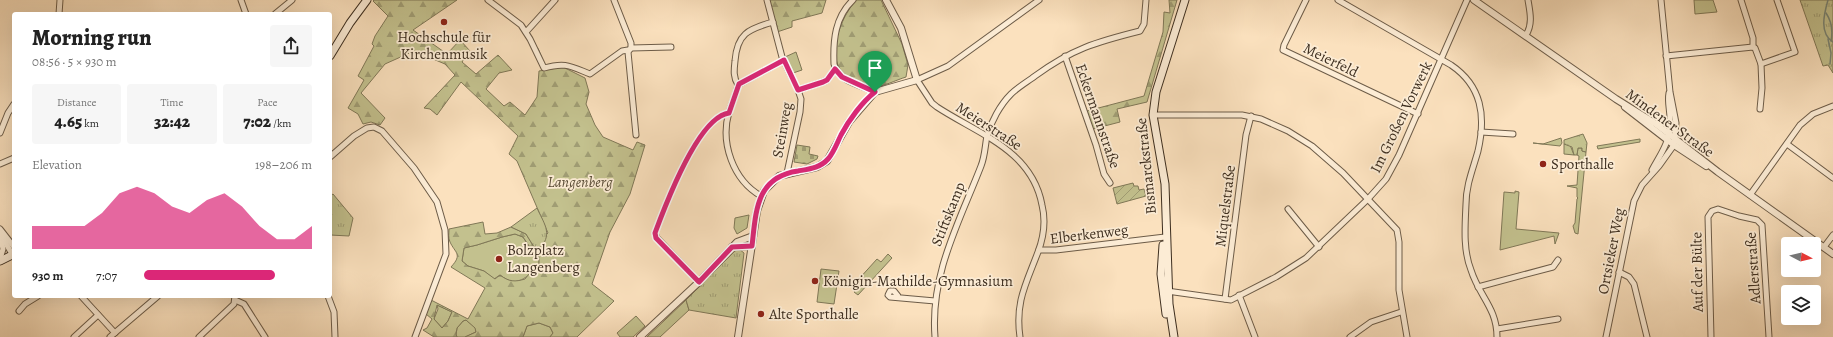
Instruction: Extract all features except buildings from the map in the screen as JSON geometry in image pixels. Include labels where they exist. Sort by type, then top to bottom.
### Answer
[{"type":"main road","points":[[332,53],[350,23],[368,0]]},
{"type":"main road","name":"Bismarckstraße","points":[[1174,337],[1165,291],[1165,184],[1153,115],[1156,92],[1185,0]]},
{"type":"main road","points":[[0,260],[12,254]]},
{"type":"street","points":[[59,12],[60,0]]},
{"type":"street","points":[[240,0],[245,12]]},
{"type":"street","points":[[277,12],[292,0]]},
{"type":"street","points":[[488,0],[513,19],[526,32],[544,68],[557,64],[566,65],[590,74],[622,51],[629,49],[671,47]]},
{"type":"street","points":[[526,32],[555,0]]},
{"type":"street","points":[[614,0],[631,43],[629,49],[636,135]]},
{"type":"street","name":"Steinweg","points":[[767,0],[784,60],[800,89],[800,112],[787,173]]},
{"type":"street","points":[[800,89],[827,80],[835,69],[834,33],[845,10],[853,0]]},
{"type":"street","points":[[886,0],[902,28],[917,80]]},
{"type":"street","name":"Stiftskamp","points":[[934,337],[935,301],[948,244],[981,165],[987,146],[987,137],[1000,108],[1010,95],[1052,63],[1064,56],[1097,42],[1140,31],[1144,24],[1146,0]]},
{"type":"street","name":"Meierfeld","points":[[1306,0],[1284,45],[1284,50],[1418,114]]},
{"type":"street","points":[[1338,0],[1462,72],[1475,90],[1480,108],[1481,132],[1478,151],[1468,181],[1466,203],[1467,255],[1471,272],[1478,287],[1493,311],[1497,329],[1497,337]]},
{"type":"street","name":"Im Großen Vorwerk","points":[[1225,299],[1239,295],[1281,274],[1306,258],[1380,188],[1392,169],[1418,114],[1467,0]]},
{"type":"street","name":"Mindener Straße","points":[[1474,0],[1608,93],[1641,114],[1668,137],[1833,254]]},
{"type":"street","points":[[1526,35],[1530,30],[1531,20],[1528,0]]},
{"type":"street","points":[[1661,0],[1670,92],[1676,116],[1675,142]]},
{"type":"street","points":[[1741,0],[1753,38],[1753,47],[1755,48],[1761,64],[1762,88],[1760,109]]},
{"type":"street","points":[[1761,64],[1795,52],[1777,0]]},
{"type":"street","points":[[738,337],[753,236],[761,196],[773,180],[787,173],[811,169],[827,161],[849,122],[875,92],[917,80],[948,66],[1036,1]]},
{"type":"street","points":[[738,85],[733,75],[737,45],[748,32],[757,26],[773,22]]},
{"type":"street","points":[[1666,56],[1753,47]]},
{"type":"street","name":"Eckermannstraße","points":[[1064,56],[1096,145],[1104,174],[1110,183]]},
{"type":"street","points":[[761,196],[747,186],[730,157],[726,139],[729,113],[738,85],[784,60]]},
{"type":"street","points":[[835,69],[842,77],[875,92]]},
{"type":"street","name":"Meierstraße","points":[[917,80],[932,103],[1016,157],[1033,179],[1041,200],[1045,222],[1043,238],[1020,300],[1018,319],[1020,337]]},
{"type":"street","points":[[1668,137],[1670,124],[1668,98],[1670,92]]},
{"type":"street","points":[[1750,195],[1806,119],[1813,114],[1833,106]]},
{"type":"street","points":[[0,133],[12,107]]},
{"type":"street","points":[[699,282],[656,238],[655,233],[666,203],[694,148],[711,123],[722,114],[729,113]]},
{"type":"street","points":[[1153,115],[1242,114],[1251,116],[1273,123],[1299,137],[1343,173],[1394,226],[1398,236],[1401,312],[1407,337]]},
{"type":"street","name":"Miquelstraße","points":[[1225,299],[1246,136],[1251,116]]},
{"type":"street","points":[[332,155],[354,136],[370,127],[374,127],[382,131],[414,168],[434,195],[444,220],[446,254],[415,337]]},
{"type":"street","points":[[1481,132],[1513,134]]},
{"type":"street","name":"Ortsieker Weg","points":[[1650,175],[1668,137]]},
{"type":"street","name":"Ortsieker Weg","points":[[1606,337],[1632,204],[1639,189],[1650,175],[1660,166],[1675,142]]},
{"type":"street","points":[[1787,144],[1833,178]]},
{"type":"street","points":[[0,164],[12,159]]},
{"type":"street","points":[[1288,209],[1319,247]]},
{"type":"street","name":"Auf der Bülte","points":[[1711,337],[1708,217],[1710,212],[1715,209]]},
{"type":"street","name":"Adlerstraße","points":[[1715,209],[1757,220],[1762,225],[1770,337]]},
{"type":"street","points":[[0,229],[12,245]]},
{"type":"street","points":[[0,235],[12,253]]},
{"type":"street","points":[[0,235],[3,249],[0,260]]},
{"type":"street","points":[[1824,247],[1833,235]]},
{"type":"street","points":[[640,337],[699,282],[737,242],[744,238],[753,236]]},
{"type":"street","name":"Elberkenweg","points":[[1039,250],[1056,250],[1165,237]]},
{"type":"street","points":[[732,247],[752,246]]},
{"type":"street","points":[[1478,287],[1553,267],[1558,260]]},
{"type":"street","points":[[1619,272],[1629,276],[1634,284],[1646,337]]},
{"type":"street","points":[[1617,280],[1630,279]]},
{"type":"street","points":[[1165,291],[1225,299]]},
{"type":"street","points":[[1239,295],[1255,337]]},
{"type":"street","points":[[898,296],[935,301]]},
{"type":"street","points":[[19,311],[25,304],[35,298]]},
{"type":"street","points":[[83,298],[98,315],[112,336],[156,298]]},
{"type":"street","points":[[199,337],[222,317],[234,304],[235,298],[244,304],[265,337]]},
{"type":"street","points":[[329,298],[334,312],[335,337]]},
{"type":"street","points":[[1350,337],[1371,322],[1401,312]]},
{"type":"street","points":[[74,337],[98,315]]},
{"type":"street","points":[[1497,329],[1558,319]]},
{"type":"green space","name":"Langenberg","points":[[457,0],[413,30],[447,54],[460,40],[470,51],[462,62],[476,74],[498,55],[512,70],[499,73],[486,89],[504,106],[510,102],[525,115],[537,97],[539,71],[563,67],[585,78],[589,92],[586,104],[595,125],[603,137],[633,150],[637,142],[645,145],[630,194],[610,232],[592,284],[614,301],[577,337],[550,337],[553,333],[550,327],[539,323],[527,326],[523,337],[465,337],[476,332],[475,328],[466,320],[463,321],[457,328],[457,337],[434,337],[423,330],[427,328],[432,319],[426,314],[431,300],[468,319],[485,288],[451,267],[457,259],[457,254],[449,240],[449,229],[483,222],[485,234],[497,233],[511,227],[526,234],[534,247],[548,233],[517,161],[509,154],[518,136],[461,82],[437,115],[430,109],[424,108],[455,75],[445,64],[414,51],[385,64],[361,93],[385,118],[380,125],[371,122],[363,124],[358,114],[348,108],[364,80],[358,76],[374,46],[372,44],[375,36],[388,16],[373,1]],"holes":[[[515,234],[523,237],[534,253],[539,254],[539,272],[529,274],[525,279],[518,281],[512,281],[500,275],[495,279],[484,271],[468,266],[462,261],[464,248]],[[437,305],[452,312],[448,321],[442,328],[434,319]]]},
{"type":"green space","points":[[768,0],[826,0],[822,13],[792,21],[792,27],[777,32]]},
{"type":"green space","points":[[856,0],[881,0],[902,44],[908,65],[906,77],[881,86],[870,87],[860,84],[843,73],[838,64],[835,53],[836,42],[844,19]]},
{"type":"green space","points":[[1169,0],[1177,0],[1147,102],[1117,109],[1120,122],[1093,129],[1087,111],[1144,96],[1163,32],[1164,12],[1170,13]]},
{"type":"green space","points":[[1694,0],[1713,0],[1717,12],[1695,14]]},
{"type":"green space","points":[[1800,0],[1833,0],[1833,73],[1828,65],[1823,66]]},
{"type":"green space","points":[[796,52],[802,70],[793,73],[785,57]]},
{"type":"green space","points":[[1583,134],[1587,143],[1586,152],[1582,151],[1582,148],[1578,148],[1577,155],[1574,155],[1572,147],[1564,144],[1564,140]]},
{"type":"green space","points":[[1561,138],[1562,143],[1560,146],[1533,143],[1543,144]]},
{"type":"green space","points":[[1640,139],[1640,142],[1598,149],[1597,146]]},
{"type":"green space","points":[[1564,144],[1570,145],[1574,155],[1564,154]]},
{"type":"green space","points":[[797,145],[810,147],[809,154],[818,156],[817,159],[807,164],[794,162]]},
{"type":"green space","points":[[1578,148],[1582,148],[1582,151],[1586,152],[1578,234],[1575,233],[1573,226],[1575,223],[1578,198],[1577,188],[1567,186],[1577,185],[1579,156],[1577,155]]},
{"type":"green space","points":[[1133,183],[1134,186],[1138,186],[1139,190],[1144,189],[1146,196],[1117,204],[1113,188]]},
{"type":"green space","points":[[1515,191],[1519,192],[1516,229],[1559,233],[1555,244],[1554,236],[1500,250],[1504,192],[1515,193]]},
{"type":"green space","points":[[332,195],[353,218],[349,236],[332,235]]},
{"type":"green space","points":[[537,208],[547,232],[545,242],[541,247],[534,247],[526,234],[511,227]]},
{"type":"green space","points":[[749,215],[747,228],[737,234],[734,228],[735,218]]},
{"type":"green space","points":[[515,234],[523,237],[531,250],[539,254],[539,272],[517,281],[507,280],[500,275],[494,279],[484,271],[468,266],[462,261],[464,248]]},
{"type":"green space","points":[[739,249],[744,253],[736,318],[689,310],[686,300],[735,251]]},
{"type":"green space","points":[[888,254],[892,258],[858,295],[854,292],[861,284],[858,280],[877,259],[881,262]]},
{"type":"green space","points":[[821,269],[839,271],[834,304],[817,302]]},
{"type":"green space","points":[[686,300],[689,310],[660,337],[647,337]]},
{"type":"green space","points":[[437,305],[452,312],[448,321],[442,328],[434,319],[438,309]]},
{"type":"green space","points":[[636,316],[645,326],[633,337],[620,337],[617,333]]},
{"type":"green space","points":[[466,320],[476,328],[476,332],[465,337],[457,337],[457,328],[463,321]]},
{"type":"green space","points":[[539,323],[550,327],[553,333],[550,337],[523,337],[527,326]]},
{"type":"waterway","points":[[1828,0],[1824,17],[1824,28],[1826,34],[1833,42]]},
{"type":"waterway","points":[[1826,13],[1832,27],[1831,41]]},
{"type":"waterway","points":[[532,38],[535,44]]},
{"type":"waterway","points":[[1828,39],[1831,53],[1830,64]]},
{"type":"waterway","points":[[538,49],[542,59]]},
{"type":"place","name":"Hochschule für Kirchenmusik","points":[[444,22]]},
{"type":"place","name":"Sporthalle","points":[[1543,164]]},
{"type":"place","name":"Bolzplatz Langenberg","points":[[499,259]]},
{"type":"place","name":"Königin-Mathilde-Gymnasium","points":[[815,281]]},
{"type":"place","name":"Alte Sporthalle","points":[[761,314]]},
{"type":"route","points":[[784,60],[798,90],[827,80],[835,69],[842,77],[854,84],[875,92],[849,122],[827,161],[811,169],[787,173],[779,176],[768,185],[764,190],[758,204],[752,246],[732,247],[699,282],[656,238],[655,233],[666,203],[688,157],[711,123],[722,114],[729,113],[739,84],[784,60]]}]
